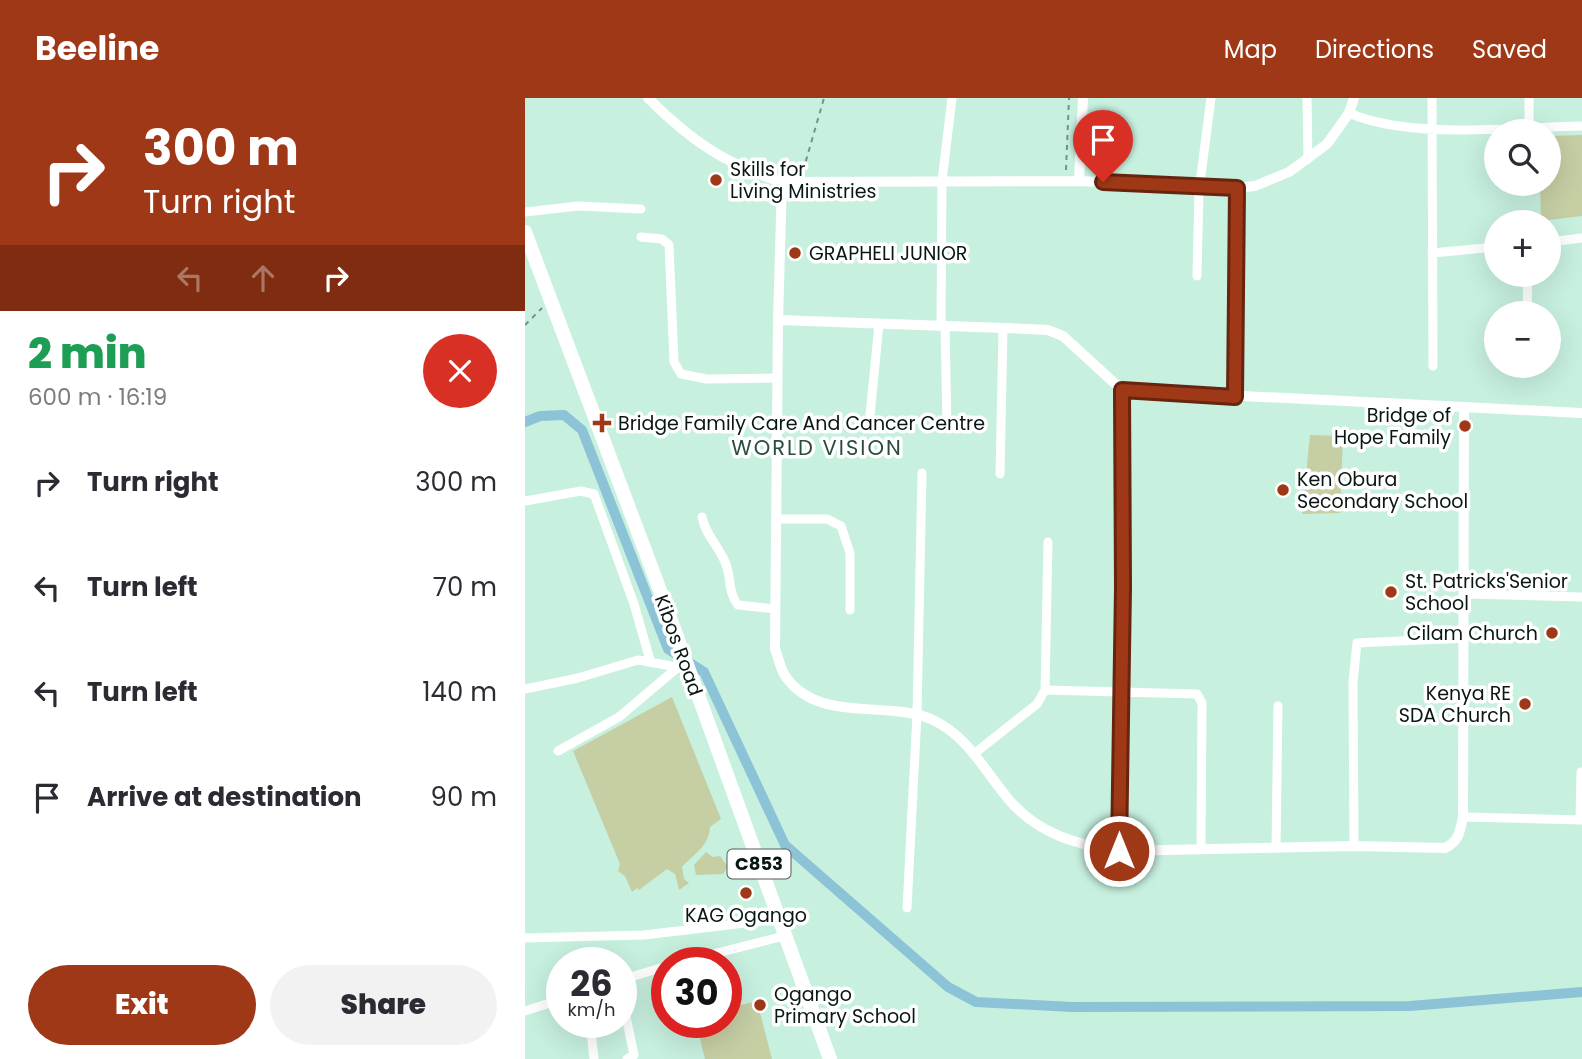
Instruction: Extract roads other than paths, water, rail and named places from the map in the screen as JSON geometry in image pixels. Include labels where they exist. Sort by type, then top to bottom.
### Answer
[{"type":"main road","name":"Kibos Road","points":[[525,232],[830,1059]]},
{"type":"street","points":[[648,98],[680,130],[706,148],[744,170],[782,182],[1079,181],[1237,188],[1273,180],[1308,159],[1327,144],[1349,113],[1353,98]]},
{"type":"street","points":[[947,428],[942,181],[952,98]]},
{"type":"street","points":[[1079,181],[1083,98]]},
{"type":"street","points":[[1197,276],[1200,187],[1211,98]]},
{"type":"street","points":[[1307,98],[1308,159]]},
{"type":"street","points":[[1432,98],[1433,366]]},
{"type":"street","points":[[1529,98],[1529,119]]},
{"type":"street","points":[[1349,113],[1386,125],[1484,127]]},
{"type":"street","points":[[1561,126],[1582,126]]},
{"type":"street","points":[[782,182],[775,649],[785,674],[803,692],[828,704],[917,714],[953,732],[975,753],[1010,801],[1030,820],[1058,837],[1119,851],[1354,846],[1445,848],[1459,837],[1463,817],[1464,407]]},
{"type":"street","points":[[1235,397],[1237,188]]},
{"type":"street","points":[[525,212],[578,206],[641,209]]},
{"type":"street","points":[[641,237],[662,239],[669,245],[674,362],[678,372],[684,376],[707,380],[777,378]]},
{"type":"street","points":[[1561,241],[1582,239]]},
{"type":"street","points":[[1433,253],[1484,248]]},
{"type":"street","points":[[778,320],[1048,330],[1063,336],[1122,390],[1582,413]]},
{"type":"street","points":[[870,415],[879,324]]},
{"type":"street","points":[[1000,474],[1005,328]]},
{"type":"street","points":[[1119,851],[1122,390]]},
{"type":"street","points":[[907,908],[917,714],[922,473]]},
{"type":"street","points":[[525,501],[581,491],[594,494],[634,604],[650,660]]},
{"type":"street","points":[[702,517],[705,532],[726,563],[729,588],[737,605],[775,608]]},
{"type":"street","points":[[776,519],[827,519],[841,526],[850,554],[851,610]]},
{"type":"street","points":[[975,753],[1037,704],[1045,690],[1048,542]]},
{"type":"street","points":[[1464,594],[1582,597]]},
{"type":"street","points":[[1354,846],[1353,682],[1357,643],[1463,638]]},
{"type":"street","points":[[525,689],[578,678],[638,660],[650,660],[684,669]]},
{"type":"street","points":[[558,751],[619,717],[684,669]]},
{"type":"street","points":[[1045,690],[1191,692],[1200,698],[1201,849]]},
{"type":"street","points":[[1276,848],[1278,706]]},
{"type":"street","points":[[1463,817],[1581,820],[1581,772]]},
{"type":"street","points":[[525,938],[645,935],[779,919]]},
{"type":"street","points":[[741,947],[784,936]]},
{"type":"street","points":[[525,1011],[546,1004]]},
{"type":"street","points":[[592,1038],[594,1059]]},
{"type":"street","points":[[627,1059],[634,1055],[630,1038]]},
{"type":"waterway","points":[[525,422],[540,416],[564,415],[582,430],[668,649],[704,672],[785,845],[948,987],[976,1002],[1072,1007],[1410,1006],[1582,992]]},
{"type":"place","name":"Skills for Living Ministries","points":[[716,180]]},
{"type":"place","name":"GRAPHELI JUNIOR","points":[[795,253]]},
{"type":"place","name":"Bridge Family Care And Cancer Centre","points":[[602,423]]},
{"type":"place","name":"Bridge of Hope Family","points":[[1465,426]]},
{"type":"place","name":"Ken Obura Secondary School","points":[[1283,490]]},
{"type":"place","name":"St. Patricks'Senior School","points":[[1391,592]]},
{"type":"place","name":"Cilam Church","points":[[1552,633]]},
{"type":"place","name":"Kenya RE SDA Church","points":[[1525,704]]},
{"type":"place","name":"KAG Ogango","points":[[746,893]]},
{"type":"place","name":"Ogango Primary School","points":[[760,1005]]},
{"type":"district","name":"WORLD VISION","points":[[817,448]]}]
